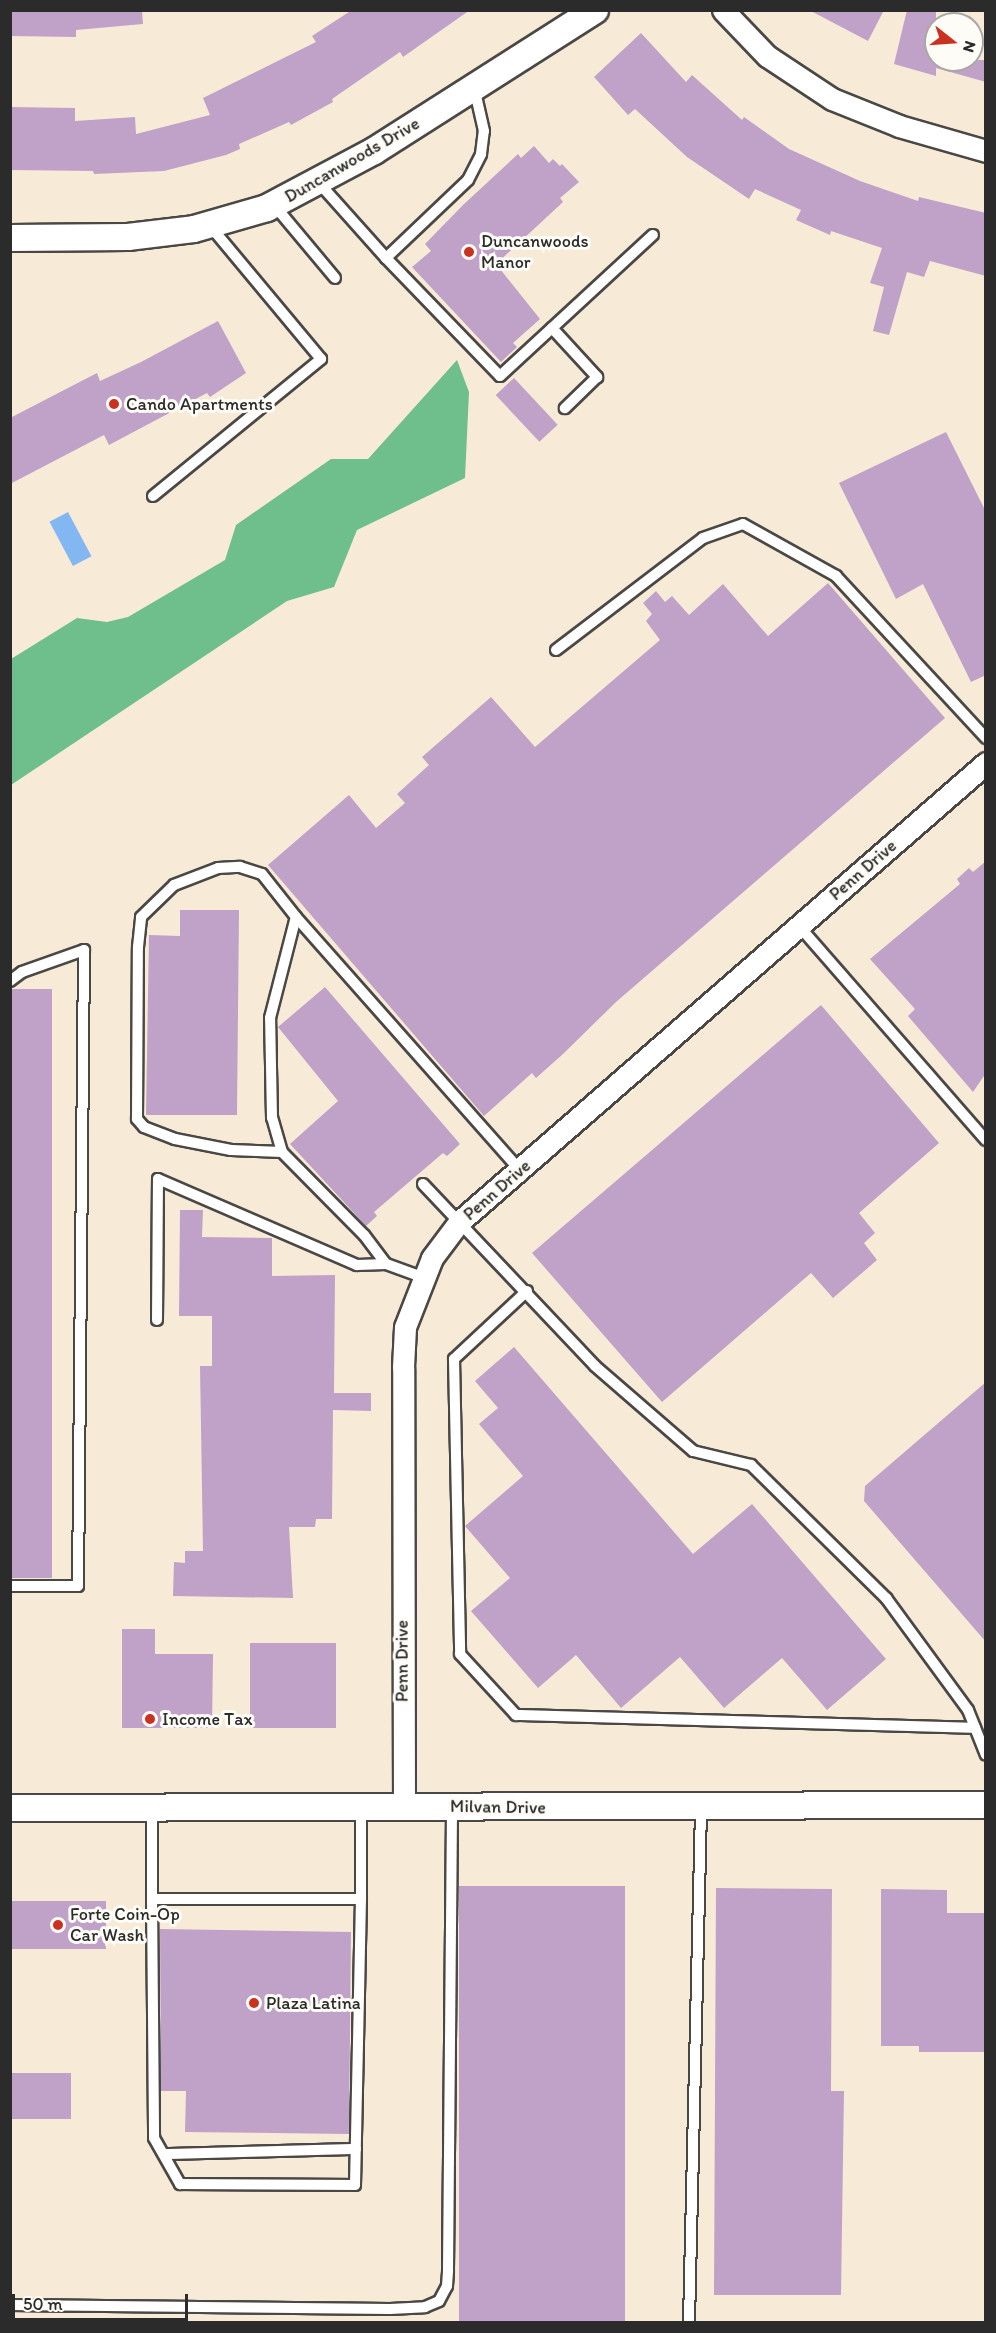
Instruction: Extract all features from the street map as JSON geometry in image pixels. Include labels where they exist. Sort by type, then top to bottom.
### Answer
[{"type":"street","name":"Duncanwoods Drive","points":[[10,238],[128,237],[210,225],[274,205],[319,183],[594,10]]},
{"type":"street","points":[[723,10],[767,56],[832,99],[899,126],[986,151]]},
{"type":"street","name":"Penn Drive","points":[[404,1806],[403,1367],[405,1327],[422,1277],[447,1234],[459,1222],[986,763]]},
{"type":"street","name":"Milvan Drive","points":[[10,1808],[452,1806],[701,1809],[986,1805]]},
{"type":"lane","points":[[386,258],[468,180],[481,154],[484,131],[474,87]]},
{"type":"lane","points":[[319,183],[386,258],[500,376],[653,236]]},
{"type":"lane","points":[[274,205],[335,278]]},
{"type":"lane","points":[[153,496],[321,359],[210,225]]},
{"type":"lane","points":[[552,328],[597,377],[565,408]]},
{"type":"lane","points":[[556,650],[704,538],[743,524],[836,576],[986,738]]},
{"type":"lane","points":[[282,1152],[231,1150],[175,1139],[144,1127],[137,1119],[138,947],[141,917],[174,885],[218,868],[240,867],[262,874],[296,917],[520,1170]]},
{"type":"lane","points":[[296,917],[270,1018],[272,1118],[282,1152],[364,1235],[386,1264]]},
{"type":"lane","points":[[799,926],[986,1140]]},
{"type":"lane","points":[[10,981],[22,972],[84,950],[78,1586],[10,1586]]},
{"type":"lane","points":[[157,1320],[158,1179],[357,1266],[386,1264],[422,1277]]},
{"type":"lane","points":[[423,1184],[527,1291],[595,1366],[693,1451],[751,1465],[886,1598],[968,1710],[986,1755]]},
{"type":"lane","points":[[527,1291],[454,1359],[460,1653],[516,1715],[975,1728]]},
{"type":"lane","points":[[10,2305],[390,2309],[425,2307],[440,2301],[447,2286],[448,2270],[452,1806]]},
{"type":"lane","points":[[152,1809],[154,2138],[180,2184],[356,2185],[361,1807]]},
{"type":"lane","points":[[688,2322],[701,1809]]},
{"type":"lane","points":[[152,1899],[361,1899]]},
{"type":"lane","points":[[165,2154],[356,2149]]},
{"type":"green space","points":[[457,360],[469,392],[465,478],[357,530],[334,587],[287,601],[11,785],[11,659],[77,618],[107,622],[128,617],[225,560],[236,525],[331,459],[368,459]]},
{"type":"water","points":[[68,512],[91,556],[73,566],[49,522]]},
{"type":"building","points":[[10,10],[142,10],[143,24],[76,30],[76,37],[10,36]]},
{"type":"building","points":[[352,10],[470,10],[403,57],[400,52],[332,99],[333,102],[291,125],[289,122],[239,144],[240,149],[226,155],[164,171],[94,174],[93,171],[10,170],[10,107],[75,108],[75,121],[135,117],[136,134],[210,115],[203,98],[316,42],[312,36]]},
{"type":"building","points":[[809,10],[884,10],[868,41]]},
{"type":"building","points":[[907,10],[936,10],[936,12],[924,12],[924,72],[936,72],[936,76],[894,64]]},
{"type":"building","points":[[641,33],[686,82],[692,75],[742,120],[744,117],[789,149],[860,181],[918,201],[919,197],[986,213],[986,276],[930,261],[924,277],[907,272],[889,335],[873,331],[884,287],[870,283],[882,248],[831,231],[830,235],[796,220],[801,210],[755,189],[749,199],[687,157],[635,109],[628,115],[594,77]]},
{"type":"building","points":[[984,60],[986,60],[986,82],[950,72],[984,72]]},
{"type":"building","name":"Duncanwoods Manor","points":[[534,146],[549,163],[553,159],[560,166],[562,164],[579,182],[560,198],[563,202],[496,264],[540,319],[513,343],[517,347],[501,362],[412,267],[431,251],[425,244],[463,205],[518,154],[521,158]]},
{"type":"building","name":"Cando Apartments","points":[[218,321],[246,373],[210,397],[207,393],[109,445],[104,435],[10,484],[10,418],[97,373],[100,381],[141,362]]},
{"type":"building","points":[[514,378],[558,425],[539,442],[496,395]]},
{"type":"building","points":[[946,432],[986,512],[986,675],[971,682],[923,584],[896,599],[839,483]]},
{"type":"building","points":[[828,583],[945,718],[616,1002],[536,1078],[532,1073],[484,1116],[268,865],[349,795],[376,828],[405,803],[397,794],[429,765],[422,757],[491,697],[535,747],[660,640],[646,621],[652,614],[643,603],[656,591],[665,602],[672,596],[689,615],[723,584],[768,636]]},
{"type":"building","points":[[986,861],[986,1073],[973,1092],[908,1016],[915,1009],[870,959],[960,884],[957,879],[969,868],[973,872]]},
{"type":"building","points":[[180,910],[239,910],[237,1115],[146,1115],[149,935],[180,936]]},
{"type":"building","points":[[325,987],[460,1144],[447,1156],[443,1153],[374,1212],[377,1216],[366,1226],[290,1144],[338,1101],[278,1027]]},
{"type":"building","points":[[10,989],[52,989],[52,1578],[10,1578]]},
{"type":"building","points":[[821,1005],[939,1143],[859,1213],[875,1233],[864,1243],[877,1260],[833,1298],[811,1273],[662,1402],[532,1253]]},
{"type":"building","points":[[180,1210],[203,1210],[202,1237],[272,1238],[272,1276],[335,1275],[334,1393],[371,1393],[371,1411],[333,1410],[332,1519],[316,1519],[315,1527],[289,1527],[293,1598],[173,1596],[174,1562],[185,1563],[185,1551],[203,1551],[200,1366],[212,1366],[212,1316],[179,1316]]},
{"type":"building","points":[[514,1347],[693,1554],[752,1504],[886,1659],[827,1710],[782,1658],[724,1708],[680,1657],[621,1708],[576,1655],[538,1688],[471,1611],[510,1578],[465,1526],[523,1476],[479,1424],[498,1408],[475,1381]]},
{"type":"building","points":[[986,1382],[986,1642],[864,1501],[865,1486]]},
{"type":"building","points":[[122,1629],[155,1629],[155,1654],[213,1654],[212,1728],[122,1728]]},
{"type":"building","points":[[250,1643],[336,1643],[336,1728],[250,1728]]},
{"type":"building","points":[[459,1886],[625,1886],[625,2322],[459,2322]]},
{"type":"building","points":[[716,1888],[832,1889],[831,2091],[844,2091],[841,2295],[714,2295]]},
{"type":"building","points":[[881,1889],[947,1890],[947,1913],[986,1913],[986,2052],[919,2052],[919,2046],[881,2046]]},
{"type":"building","name":"Forte Coin-Op Car Wash","points":[[10,1901],[106,1901],[106,1949],[10,1949]]},
{"type":"building","name":"Plaza Latina","points":[[160,1929],[351,1932],[349,2134],[185,2132],[186,2091],[161,2091]]},
{"type":"building","points":[[10,2073],[71,2073],[71,2119],[10,2119]]},
{"type":"place","name":"Duncanwoods Manor","points":[[469,252]]},
{"type":"place","name":"Cando Apartments","points":[[114,404]]},
{"type":"place","name":"Income Tax","points":[[150,1719]]},
{"type":"place","name":"Forte Coin-Op Car Wash","points":[[58,1925]]},
{"type":"place","name":"Plaza Latina","points":[[254,2003]]}]
